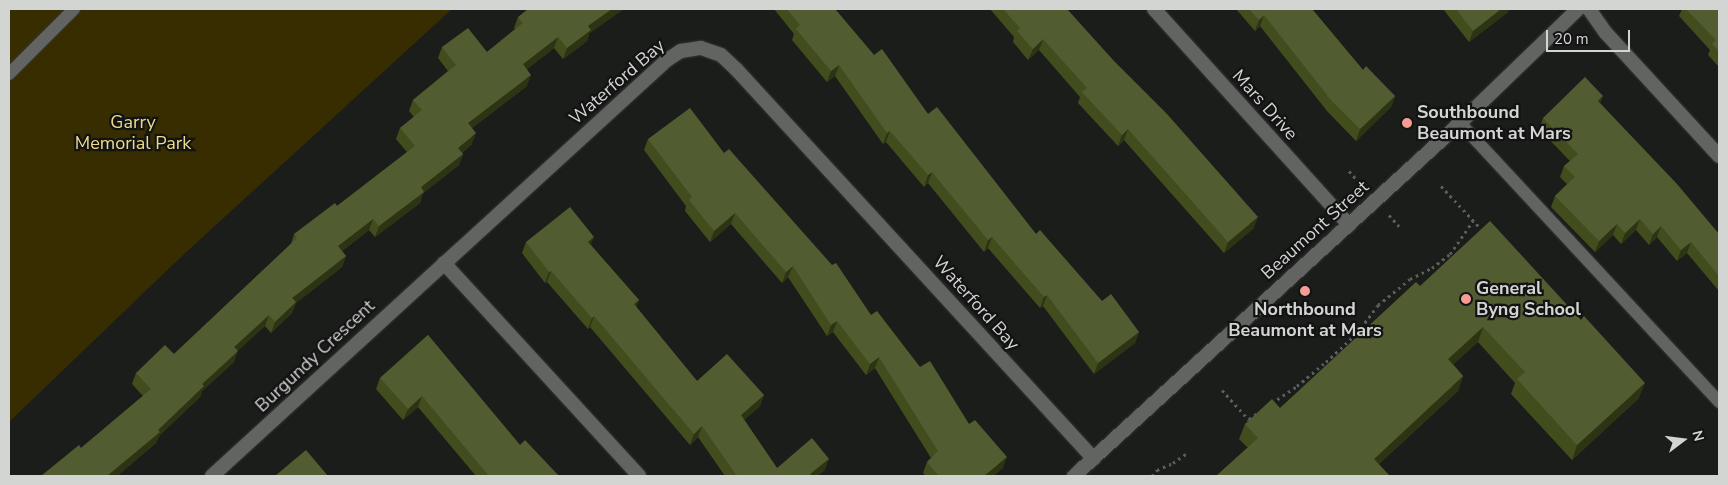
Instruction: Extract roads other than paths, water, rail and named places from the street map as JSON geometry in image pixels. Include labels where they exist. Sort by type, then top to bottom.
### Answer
[{"type":"street","name":"Mars Drive","points":[[1154,9],[1348,225]]},
{"type":"street","name":"Beaumont Street","points":[[1074,476],[1460,123],[1578,9]]},
{"type":"street","points":[[1589,9],[1606,33],[1719,156]]},
{"type":"street","name":"Waterford Bay","points":[[444,263],[667,60],[681,51],[701,48],[721,55],[736,69],[1094,458]]},
{"type":"street","points":[[444,263],[639,476]]},
{"type":"street","name":"Burgundy Crescent","points":[[212,476],[444,263]]},
{"type":"lane","points":[[9,74],[74,9]]},
{"type":"lane","points":[[1460,123],[1719,402]]},
{"type":"place","name":"Southbound Beaumont at Mars","points":[[1407,123]]},
{"type":"place","name":"Northbound Beaumont at Mars","points":[[1305,291]]},
{"type":"place","name":"General Byng School","points":[[1466,299]]},
{"type":"park label","name":"Garry Memorial Park","points":[[133,133]]}]
